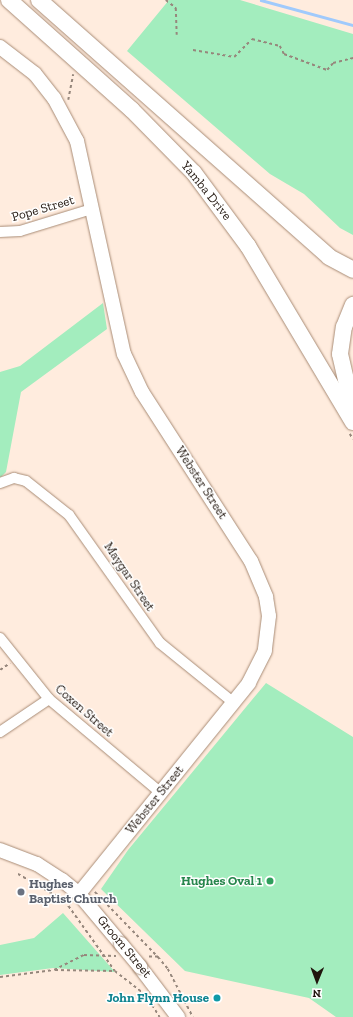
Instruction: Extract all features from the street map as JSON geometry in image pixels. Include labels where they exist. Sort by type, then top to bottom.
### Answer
[{"type":"main road","name":"Yamba Drive","points":[[8,0],[132,110],[194,173],[248,246],[351,427]]},
{"type":"main road","name":"Yamba Drive","points":[[39,0],[328,257],[353,270]]},
{"type":"main road","points":[[353,305],[344,326],[340,354],[344,383],[353,410]]},
{"type":"street","name":"Webster Street","points":[[0,47],[35,74],[64,116],[77,141],[118,334],[132,373],[251,560],[266,597],[269,616],[265,651],[260,667],[234,703],[83,889]]},
{"type":"street","name":"Pope Street","points":[[0,232],[20,231],[92,209]]},
{"type":"street","name":"Maygar Street","points":[[0,483],[14,478],[26,481],[69,515],[160,643],[234,703]]},
{"type":"street","name":"Coxen Street","points":[[0,638],[49,699],[161,793]]},
{"type":"street","points":[[0,732],[49,699]]},
{"type":"street","name":"Groom Street","points":[[0,850],[37,864],[83,889],[120,950],[141,962],[178,1017]]},
{"type":"path","points":[[166,0],[176,8],[177,36]]},
{"type":"path","points":[[193,50],[234,56],[252,39],[280,46],[284,54],[327,70],[333,63],[353,58]]},
{"type":"path","points":[[64,116],[74,70],[80,75]]},
{"type":"path","points":[[351,427],[353,439]]},
{"type":"path","points":[[18,874],[65,900],[115,971],[146,995],[160,1017]]},
{"type":"path","points":[[83,889],[158,957],[168,969],[193,1017]]},
{"type":"path","points":[[54,970],[84,955],[103,956],[120,950]]},
{"type":"path","points":[[141,962],[158,957]]},
{"type":"path","points":[[0,977],[54,970],[115,971]]},
{"type":"green space","points":[[169,0],[240,0],[353,34],[353,235],[340,228],[304,194],[270,174],[127,51]]},
{"type":"green space","points":[[103,303],[107,329],[21,392],[6,472],[0,478],[0,372],[20,366]]},
{"type":"green space","points":[[266,683],[353,737],[353,1017],[336,1017],[309,998],[185,971],[101,889],[128,850]]},
{"type":"green space","points":[[63,913],[115,972],[53,968],[0,975],[0,945],[34,938]]},
{"type":"waterway","points":[[261,0],[353,25]]},
{"type":"place","name":"Hughes Oval 1","points":[[270,881]]},
{"type":"place","name":"Hughes Baptist Church","points":[[21,892]]},
{"type":"place","name":"John Flynn House","points":[[217,998]]}]
